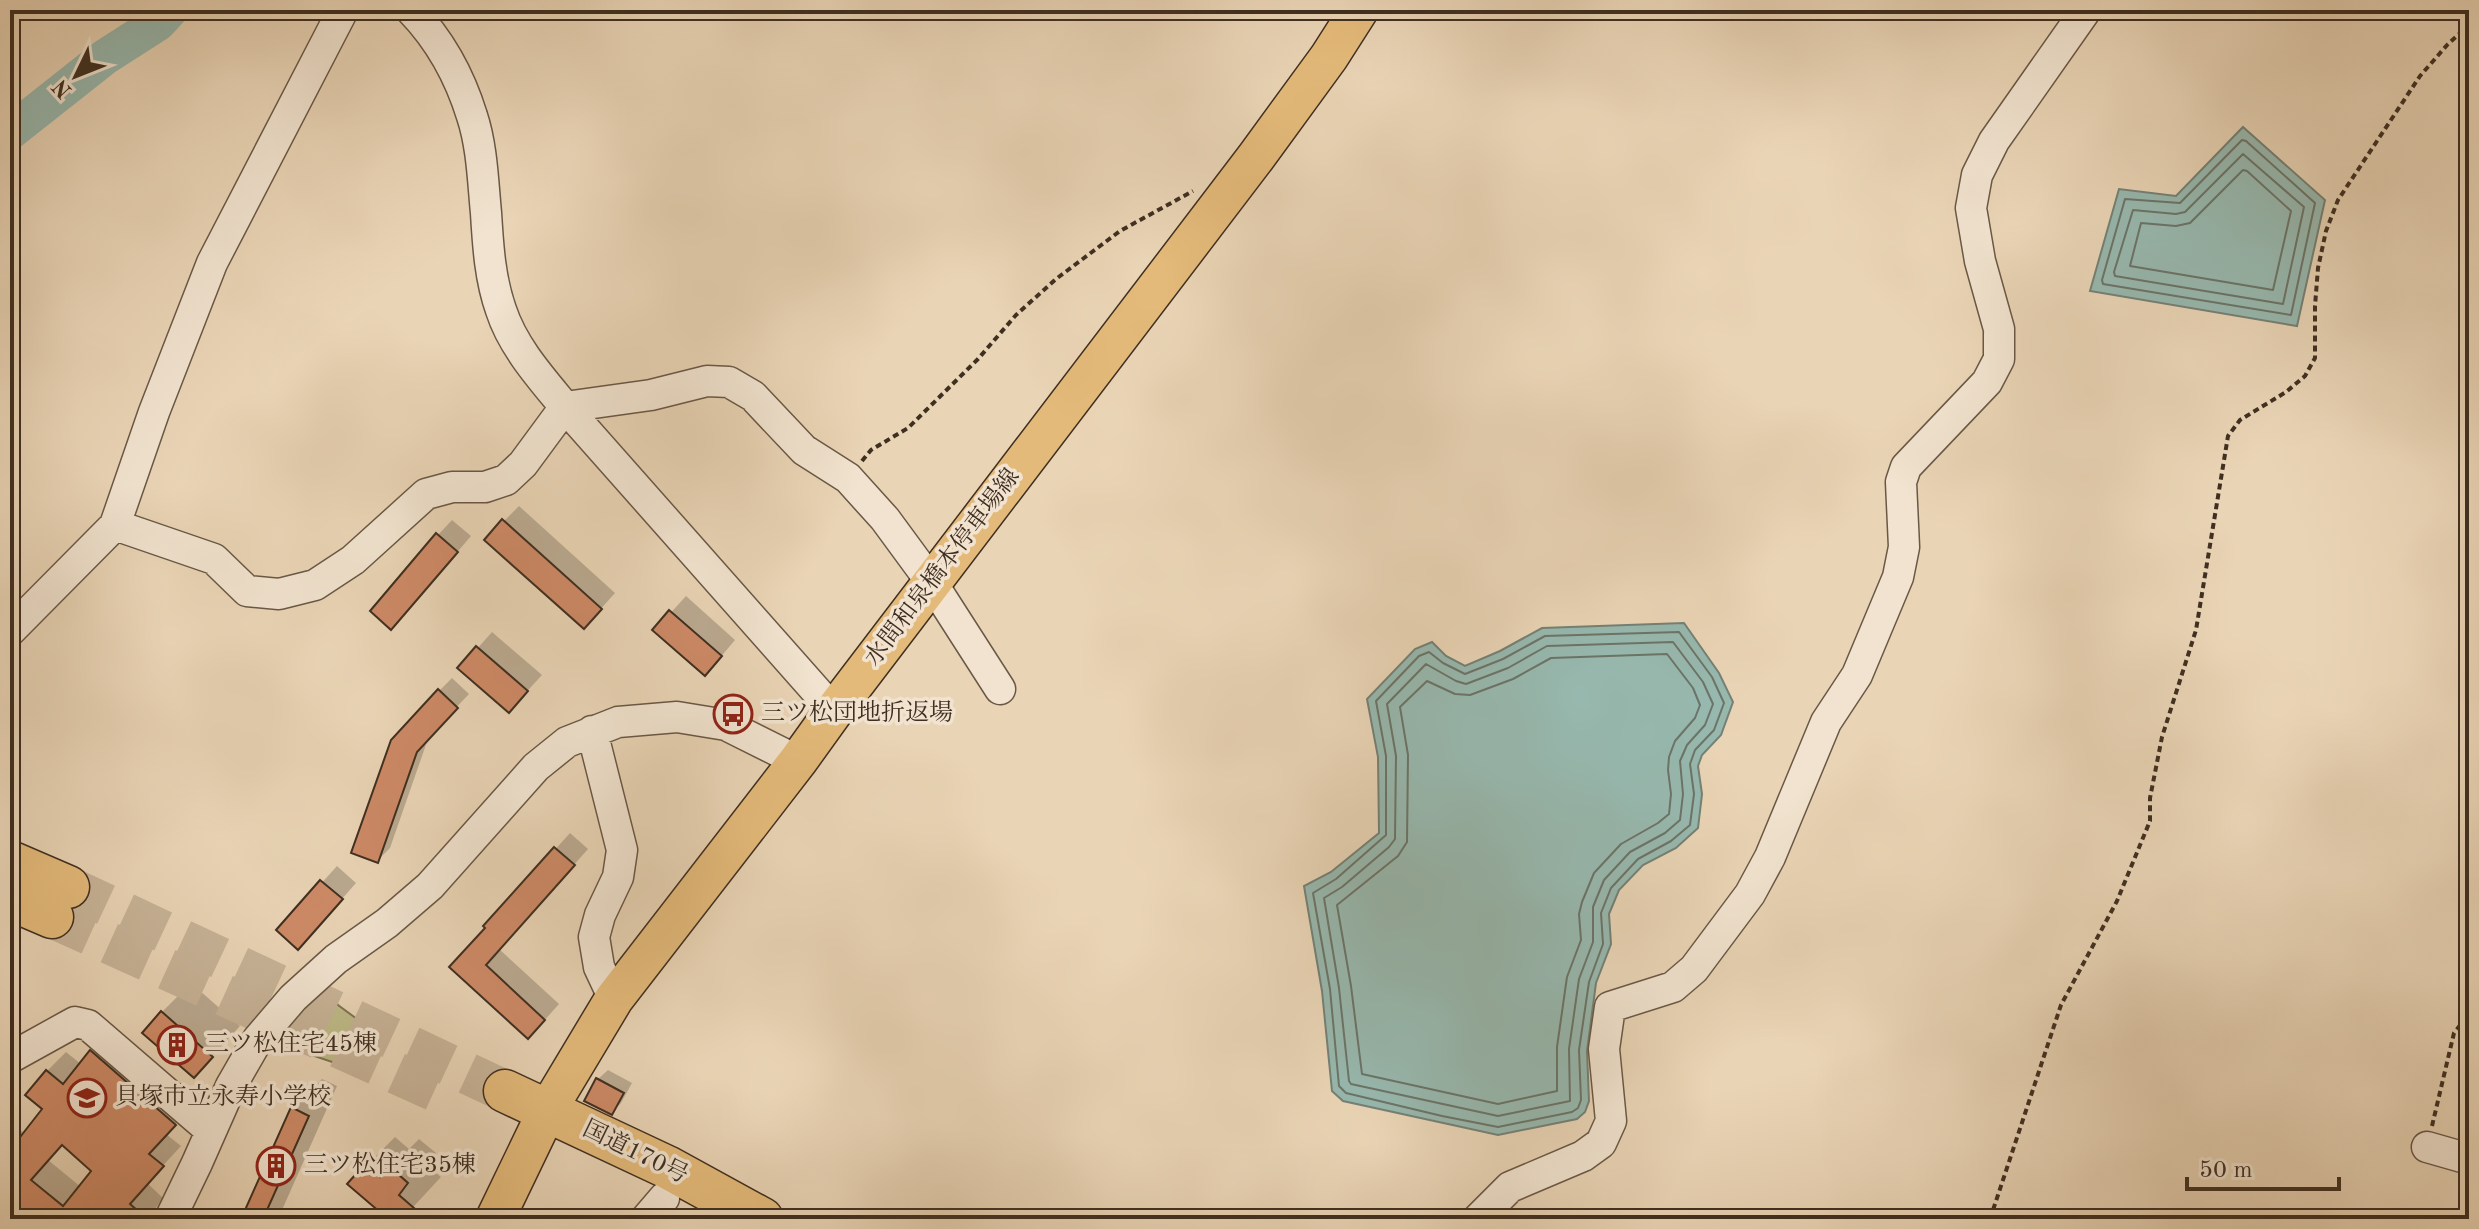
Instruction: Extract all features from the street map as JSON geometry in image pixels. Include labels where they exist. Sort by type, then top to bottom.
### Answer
[{"type":"highway","points":[[10,862],[60,902],[10,899]]},
{"type":"highway","name":"国道170号","points":[[498,1103],[667,1167],[762,1219]]},
{"type":"highway","name":"国道170号","points":[[542,1122],[655,1209],[706,1219]]},
{"type":"main road","name":"水間和泉橋本停車場線","points":[[495,1219],[542,1122],[614,999],[1256,157],[1329,57],[1359,10]]},
{"type":"street","points":[[10,631],[115,525],[154,412],[212,263],[343,10]]},
{"type":"street","points":[[411,10],[444,54],[473,118],[491,273],[501,312],[514,339],[565,407],[834,711]]},
{"type":"street","points":[[1478,1219],[1510,1187],[1583,1156],[1601,1143],[1611,1121],[1604,1049],[1610,1007],[1673,987],[1694,969],[1750,894],[1770,857],[1826,722],[1857,675],[1898,577],[1904,547],[1901,482],[1906,467],[1987,382],[1999,359],[1999,329],[1980,261],[1971,208],[1977,175],[1994,141],[2086,10]]},
{"type":"street","points":[[115,525],[214,559],[247,591],[279,594],[315,585],[353,560],[426,494],[452,487],[485,487],[506,480],[523,464],[565,407],[651,395],[707,381],[729,382],[753,396],[804,450],[848,478],[885,519],[932,583],[1000,689]]},
{"type":"street","points":[[170,1219],[231,1086],[258,1039],[293,998],[336,959],[387,923],[430,886],[536,767],[567,742],[618,722],[677,717],[726,725],[798,761]]},
{"type":"street","points":[[592,731],[622,850],[618,877],[600,915],[594,937],[599,967],[614,999]]},
{"type":"street","points":[[10,1058],[75,1022],[88,1025],[211,1131]]},
{"type":"street","points":[[2427,1147],[2469,1159]]},
{"type":"path","points":[[1990,1219],[2061,1005],[2117,901],[2150,821],[2150,798],[2162,737],[2196,630],[2228,436],[2240,420],[2286,392],[2305,376],[2315,358],[2318,268],[2326,231],[2338,200],[2420,76],[2469,25]]},
{"type":"path","points":[[848,478],[871,450],[908,428],[978,359],[1016,315],[1056,279],[1120,231],[1189,193]]},
{"type":"path","points":[[2427,1147],[2454,1033],[2469,1014]]},
{"type":"shaded area","points":[[326,986],[338,1005],[361,1022],[341,1065],[273,1042],[281,1028]]},
{"type":"water","points":[[2243,127],[2325,200],[2297,326],[2090,291],[2119,189],[2176,196]]},
{"type":"water","points":[[1684,623],[1719,673],[1733,702],[1721,735],[1702,755],[1698,766],[1702,794],[1698,828],[1676,848],[1643,865],[1619,890],[1609,914],[1611,944],[1596,983],[1587,1051],[1589,1101],[1585,1112],[1577,1119],[1498,1135],[1343,1101],[1332,1091],[1322,991],[1304,886],[1331,872],[1379,833],[1378,757],[1367,699],[1415,649],[1432,642],[1446,656],[1465,666],[1542,628]]},
{"type":"building","points":[[502,519],[602,609],[584,629],[484,540]]},
{"type":"building","points":[[436,533],[458,552],[391,630],[370,611]]},
{"type":"building","points":[[669,610],[722,656],[705,676],[652,630]]},
{"type":"building","points":[[476,646],[528,691],[509,713],[457,668]]},
{"type":"building","points":[[438,689],[458,708],[417,752],[378,863],[351,853],[391,740]]},
{"type":"building","points":[[554,847],[575,865],[486,965],[545,1020],[528,1039],[449,967]]},
{"type":"building","points":[[320,880],[343,899],[298,950],[276,930]]},
{"type":"building","name":"三ツ松住宅45棟","points":[[161,1011],[213,1057],[194,1078],[142,1033]]},
{"type":"building","name":"貝塚市立永寿小学校","points":[[90,1050],[176,1125],[149,1154],[164,1166],[130,1204],[147,1219],[10,1219],[10,1150],[42,1109],[25,1095],[46,1070],[63,1084]],"holes":[[[62,1145],[91,1171],[63,1206],[31,1180]]]},
{"type":"building","points":[[596,1078],[624,1093],[612,1115],[584,1101]]},
{"type":"building","name":"三ツ松住宅35棟","points":[[291,1107],[309,1116],[263,1219],[241,1219]]},
{"type":"building","points":[[365,1164],[380,1177],[389,1166],[408,1183],[399,1195],[414,1208],[404,1219],[388,1219],[347,1184]]},
{"type":"waterway","points":[[10,132],[105,57],[158,23],[170,10]]},
{"type":"tunnel","points":[[68,887],[505,1091]]},
{"type":"tunnel","points":[[52,917],[449,1097]]},
{"type":"place","name":"三ツ松団地折返場","points":[[733,714]]},
{"type":"place","name":"三ツ松住宅45棟","points":[[177,1045]]},
{"type":"place","name":"貝塚市立永寿小学校","points":[[87,1098]]},
{"type":"place","name":"三ツ松住宅35棟","points":[[276,1166]]}]
